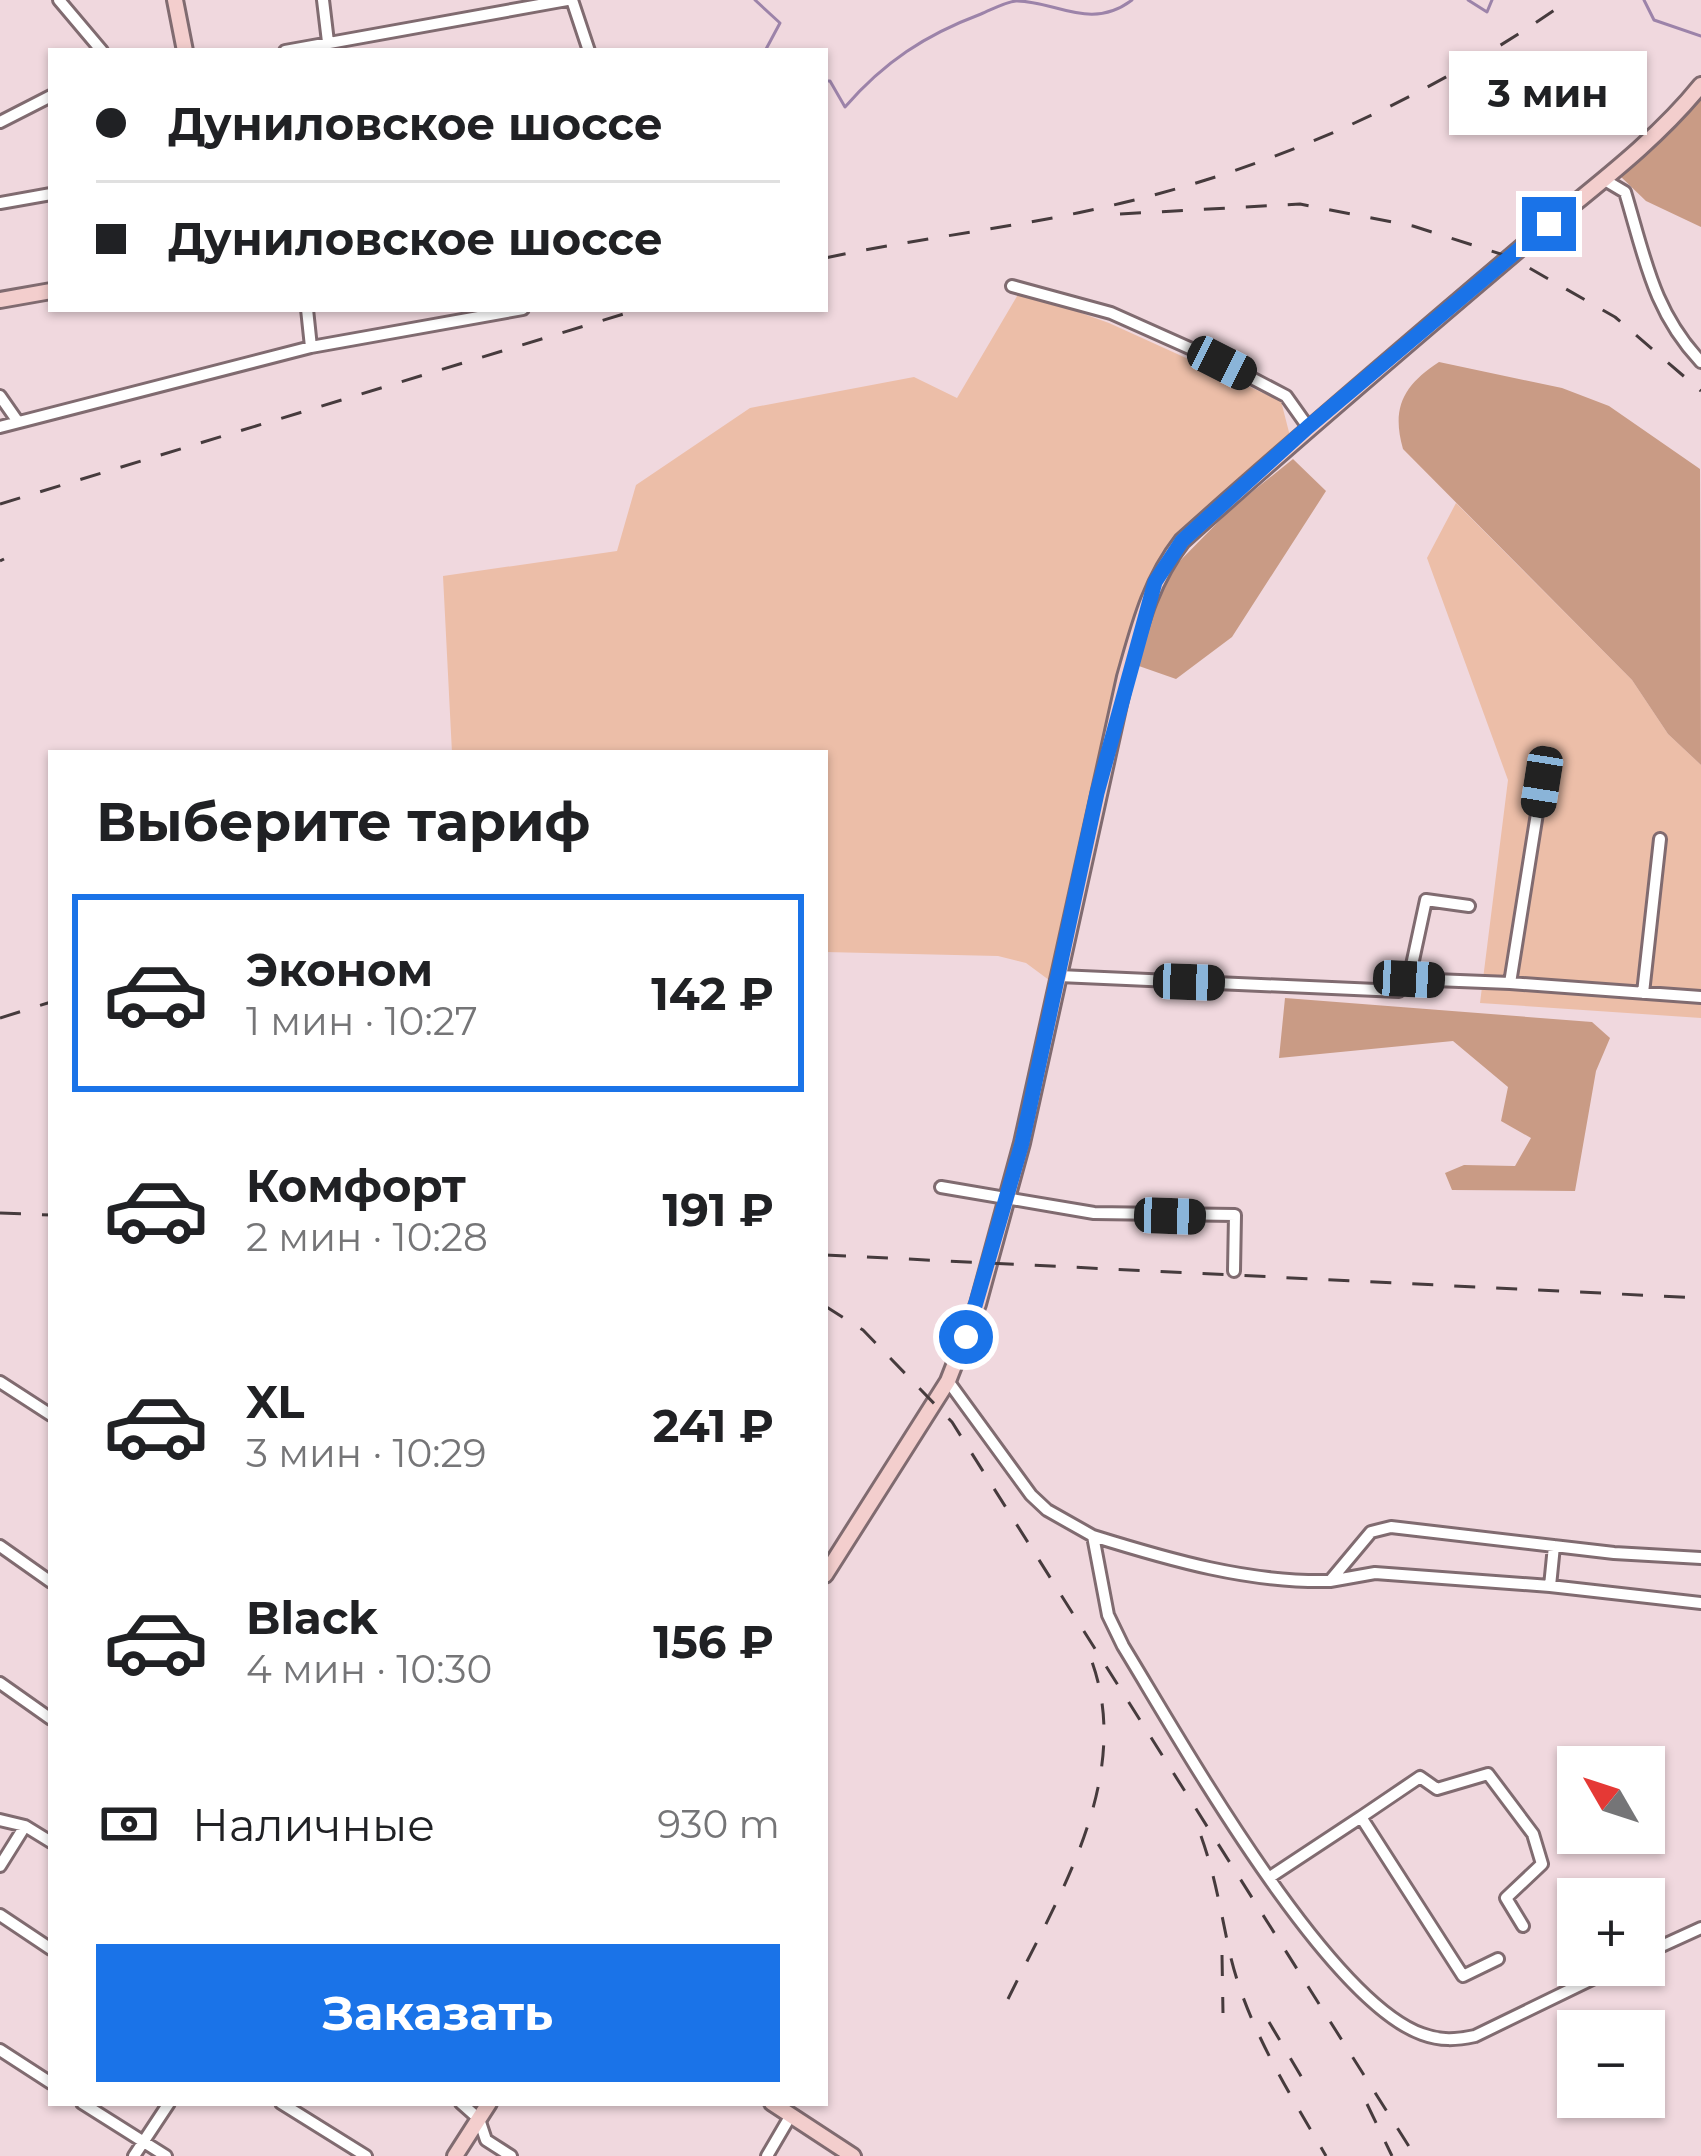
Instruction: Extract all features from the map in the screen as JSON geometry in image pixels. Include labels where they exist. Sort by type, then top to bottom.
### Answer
[{"type":"street","points":[[59,0],[99,48]]},
{"type":"street","points":[[175,0],[183,48]]},
{"type":"street","points":[[323,0],[328,42]]},
{"type":"street","points":[[299,48],[570,0],[588,48]]},
{"type":"street","points":[[828,1571],[949,1381],[978,1304],[1008,1197],[1120,700],[1155,582],[1182,541],[1308,427],[1676,114],[1701,85]]},
{"type":"street","points":[[0,122],[48,98]]},
{"type":"street","points":[[1603,178],[1625,192],[1661,308],[1672,331],[1701,362]]},
{"type":"street","points":[[0,203],[48,195]]},
{"type":"street","points":[[1012,286],[1111,313],[1222,363],[1286,396],[1308,427]]},
{"type":"street","points":[[0,300],[48,292]]},
{"type":"street","points":[[307,312],[311,347]]},
{"type":"street","points":[[0,427],[16,419],[87,407],[311,347],[506,312]]},
{"type":"street","points":[[0,395],[16,419]]},
{"type":"street","points":[[1510,983],[1542,782]]},
{"type":"street","points":[[1643,993],[1660,838]]},
{"type":"street","points":[[1059,976],[1399,991],[1409,979],[1426,900],[1469,906]]},
{"type":"street","points":[[1409,979],[1701,997]]},
{"type":"street","points":[[941,1187],[1094,1213],[1235,1215],[1234,1271]]},
{"type":"street","points":[[949,1381],[1031,1495],[1047,1510],[1093,1536],[1170,1560],[1294,1582],[1375,1573],[1701,1603]]},
{"type":"street","points":[[0,1382],[48,1413]]},
{"type":"street","points":[[1330,1581],[1371,1532],[1390,1527],[1701,1558]]},
{"type":"street","points":[[1093,1536],[1108,1615],[1123,1646],[1302,1929],[1375,2003],[1418,2033],[1451,2041],[1475,2036],[1578,1986]]},
{"type":"street","points":[[0,1546],[48,1580]]},
{"type":"street","points":[[1550,1586],[1554,1546]]},
{"type":"street","points":[[0,1683],[48,1717]]},
{"type":"street","points":[[1270,1877],[1420,1778],[1437,1789],[1488,1774],[1533,1834],[1542,1864],[1506,1898],[1523,1926]]},
{"type":"street","points":[[1361,1817],[1463,1976],[1498,1959]]},
{"type":"street","points":[[0,1820],[25,1826],[48,1840]]},
{"type":"street","points":[[0,1866],[25,1826]]},
{"type":"street","points":[[0,1915],[48,1947]]},
{"type":"street","points":[[1665,1944],[1701,1928]]},
{"type":"street","points":[[0,2050],[48,2081]]},
{"type":"street","points":[[87,2106],[166,2156]]},
{"type":"street","points":[[134,2156],[167,2106]]},
{"type":"street","points":[[286,2106],[366,2156]]},
{"type":"street","points":[[464,2106],[479,2119],[486,2140],[511,2156]]},
{"type":"street","points":[[455,2156],[487,2106]]},
{"type":"street","points":[[777,2106],[854,2156]]},
{"type":"street","points":[[766,2156],[791,2115]]},
{"type":"shaded area","points":[[1701,94],[1701,227],[1646,201],[1619,175],[1674,127]]},
{"type":"shaded area","points":[[1020,291],[1109,323],[1281,401],[1291,440],[1161,561],[1141,598],[1053,983],[1026,963],[998,956],[828,952],[828,750],[452,750],[443,576],[617,551],[636,485],[750,408],[914,377],[957,398]]},
{"type":"shaded area","points":[[1439,362],[1562,388],[1609,406],[1700,469],[1701,765],[1668,734],[1632,680],[1403,449],[1399,421],[1403,398]]},
{"type":"shaded area","points":[[1293,459],[1326,491],[1232,637],[1176,679],[1136,665],[1166,575],[1232,508]]},
{"type":"shaded area","points":[[1456,503],[1632,680],[1668,734],[1701,765],[1701,1018],[1480,1003],[1508,780],[1427,558]]},
{"type":"shaded area","points":[[1285,998],[1592,1022],[1610,1038],[1596,1071],[1575,1191],[1452,1190],[1445,1173],[1464,1165],[1515,1166],[1531,1138],[1501,1121],[1508,1087],[1453,1041],[1279,1058]]},
{"type":"waterway","points":[[755,0],[780,23],[767,48]]},
{"type":"waterway","points":[[828,81],[845,107],[907,51],[1003,4],[1030,2],[1102,14],[1132,0]]},
{"type":"waterway","points":[[1468,0],[1487,12],[1492,0]]},
{"type":"waterway","points":[[1644,0],[1654,20],[1701,36]]},
{"type":"railway","points":[[828,257],[1085,211],[1240,169],[1410,96],[1569,0]]},
{"type":"railway","points":[[1120,214],[1300,204],[1413,226],[1510,257],[1615,317],[1701,391]]},
{"type":"railway","points":[[0,504],[630,312]]},
{"type":"railway","points":[[0,561],[4,559]]},
{"type":"railway","points":[[0,1018],[48,1003]]},
{"type":"railway","points":[[0,1213],[48,1215]]},
{"type":"railway","points":[[828,1255],[1701,1298]]},
{"type":"railway","points":[[828,1308],[863,1330],[952,1422],[1415,2156]]},
{"type":"railway","points":[[1008,1999],[1069,1876],[1098,1788],[1104,1743],[1101,1699],[1089,1654]]},
{"type":"railway","points":[[1201,1836],[1247,2007],[1326,2156]]},
{"type":"railway","points":[[1222,1955],[1223,2013]]},
{"type":"railway","points":[[1269,2022],[1311,2093]]},
{"type":"railway","points":[[1367,2104],[1392,2156]]},
{"type":"route","points":[[966,1337],[1022,1143],[1097,793],[1125,677],[1155,582],[1182,541],[1308,427],[1549,224]]}]
